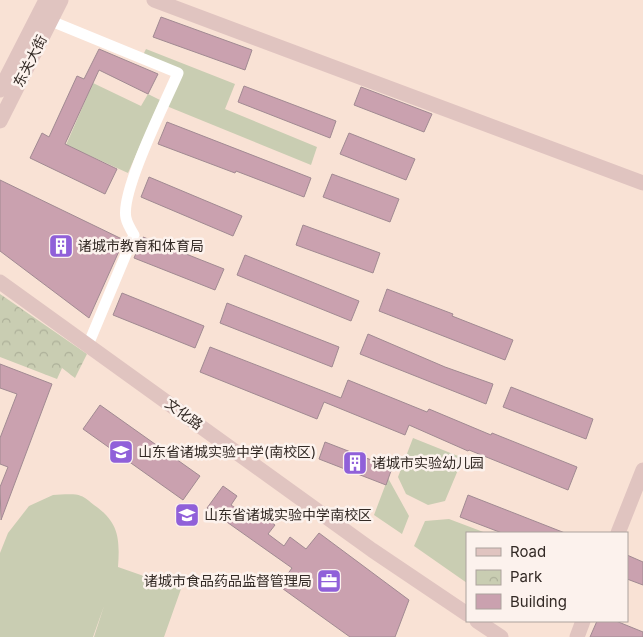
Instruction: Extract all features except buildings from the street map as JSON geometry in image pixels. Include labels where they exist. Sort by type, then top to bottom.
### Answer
[{"type":"street","name":"东关大街","points":[[0,90],[46,0]]},
{"type":"street","name":"东关大街","points":[[0,121],[61,0]]},
{"type":"street","points":[[154,0],[643,183]]},
{"type":"street","points":[[51,21],[178,73],[140,159],[126,200],[126,218],[134,235],[88,345]]},
{"type":"street","name":"文化路","points":[[0,282],[372,550],[466,613]]},
{"type":"street","points":[[618,532],[643,470]]},
{"type":"street","points":[[478,622],[501,637]]},
{"type":"street","points":[[577,637],[583,622]]},
{"type":"green space","points":[[146,49],[235,84],[225,109],[317,147],[311,165],[164,105],[178,73],[142,57]]},
{"type":"green space","points":[[93,83],[141,106],[148,94],[160,100],[128,173],[66,145]]},
{"type":"green space","points":[[0,294],[87,354],[75,378],[62,368],[57,379],[0,357]]},
{"type":"green space","points":[[413,438],[463,458],[445,501],[428,505],[406,494],[398,477]]},
{"type":"green space","points":[[388,478],[409,516],[402,534],[374,515]]},
{"type":"green space","points":[[71,494],[83,497],[109,518],[118,540],[118,567],[181,589],[164,637],[94,637],[104,606],[93,637],[0,637],[0,553],[8,533],[29,506],[53,495]]},
{"type":"green space","points":[[449,519],[483,532],[466,532],[466,582],[414,546],[425,521]]},
{"type":"place","name":"诸城市教育和体育局","points":[[61,246]]},
{"type":"place","name":"山东省诸城实验中学(南校区)","points":[[121,452]]},
{"type":"place","name":"诸城市实验幼儿园","points":[[355,463]]},
{"type":"place","name":"山东省诸城实验中学南校区","points":[[187,515]]},
{"type":"place","name":"诸城市食品药品监督管理局","points":[[329,581]]}]
